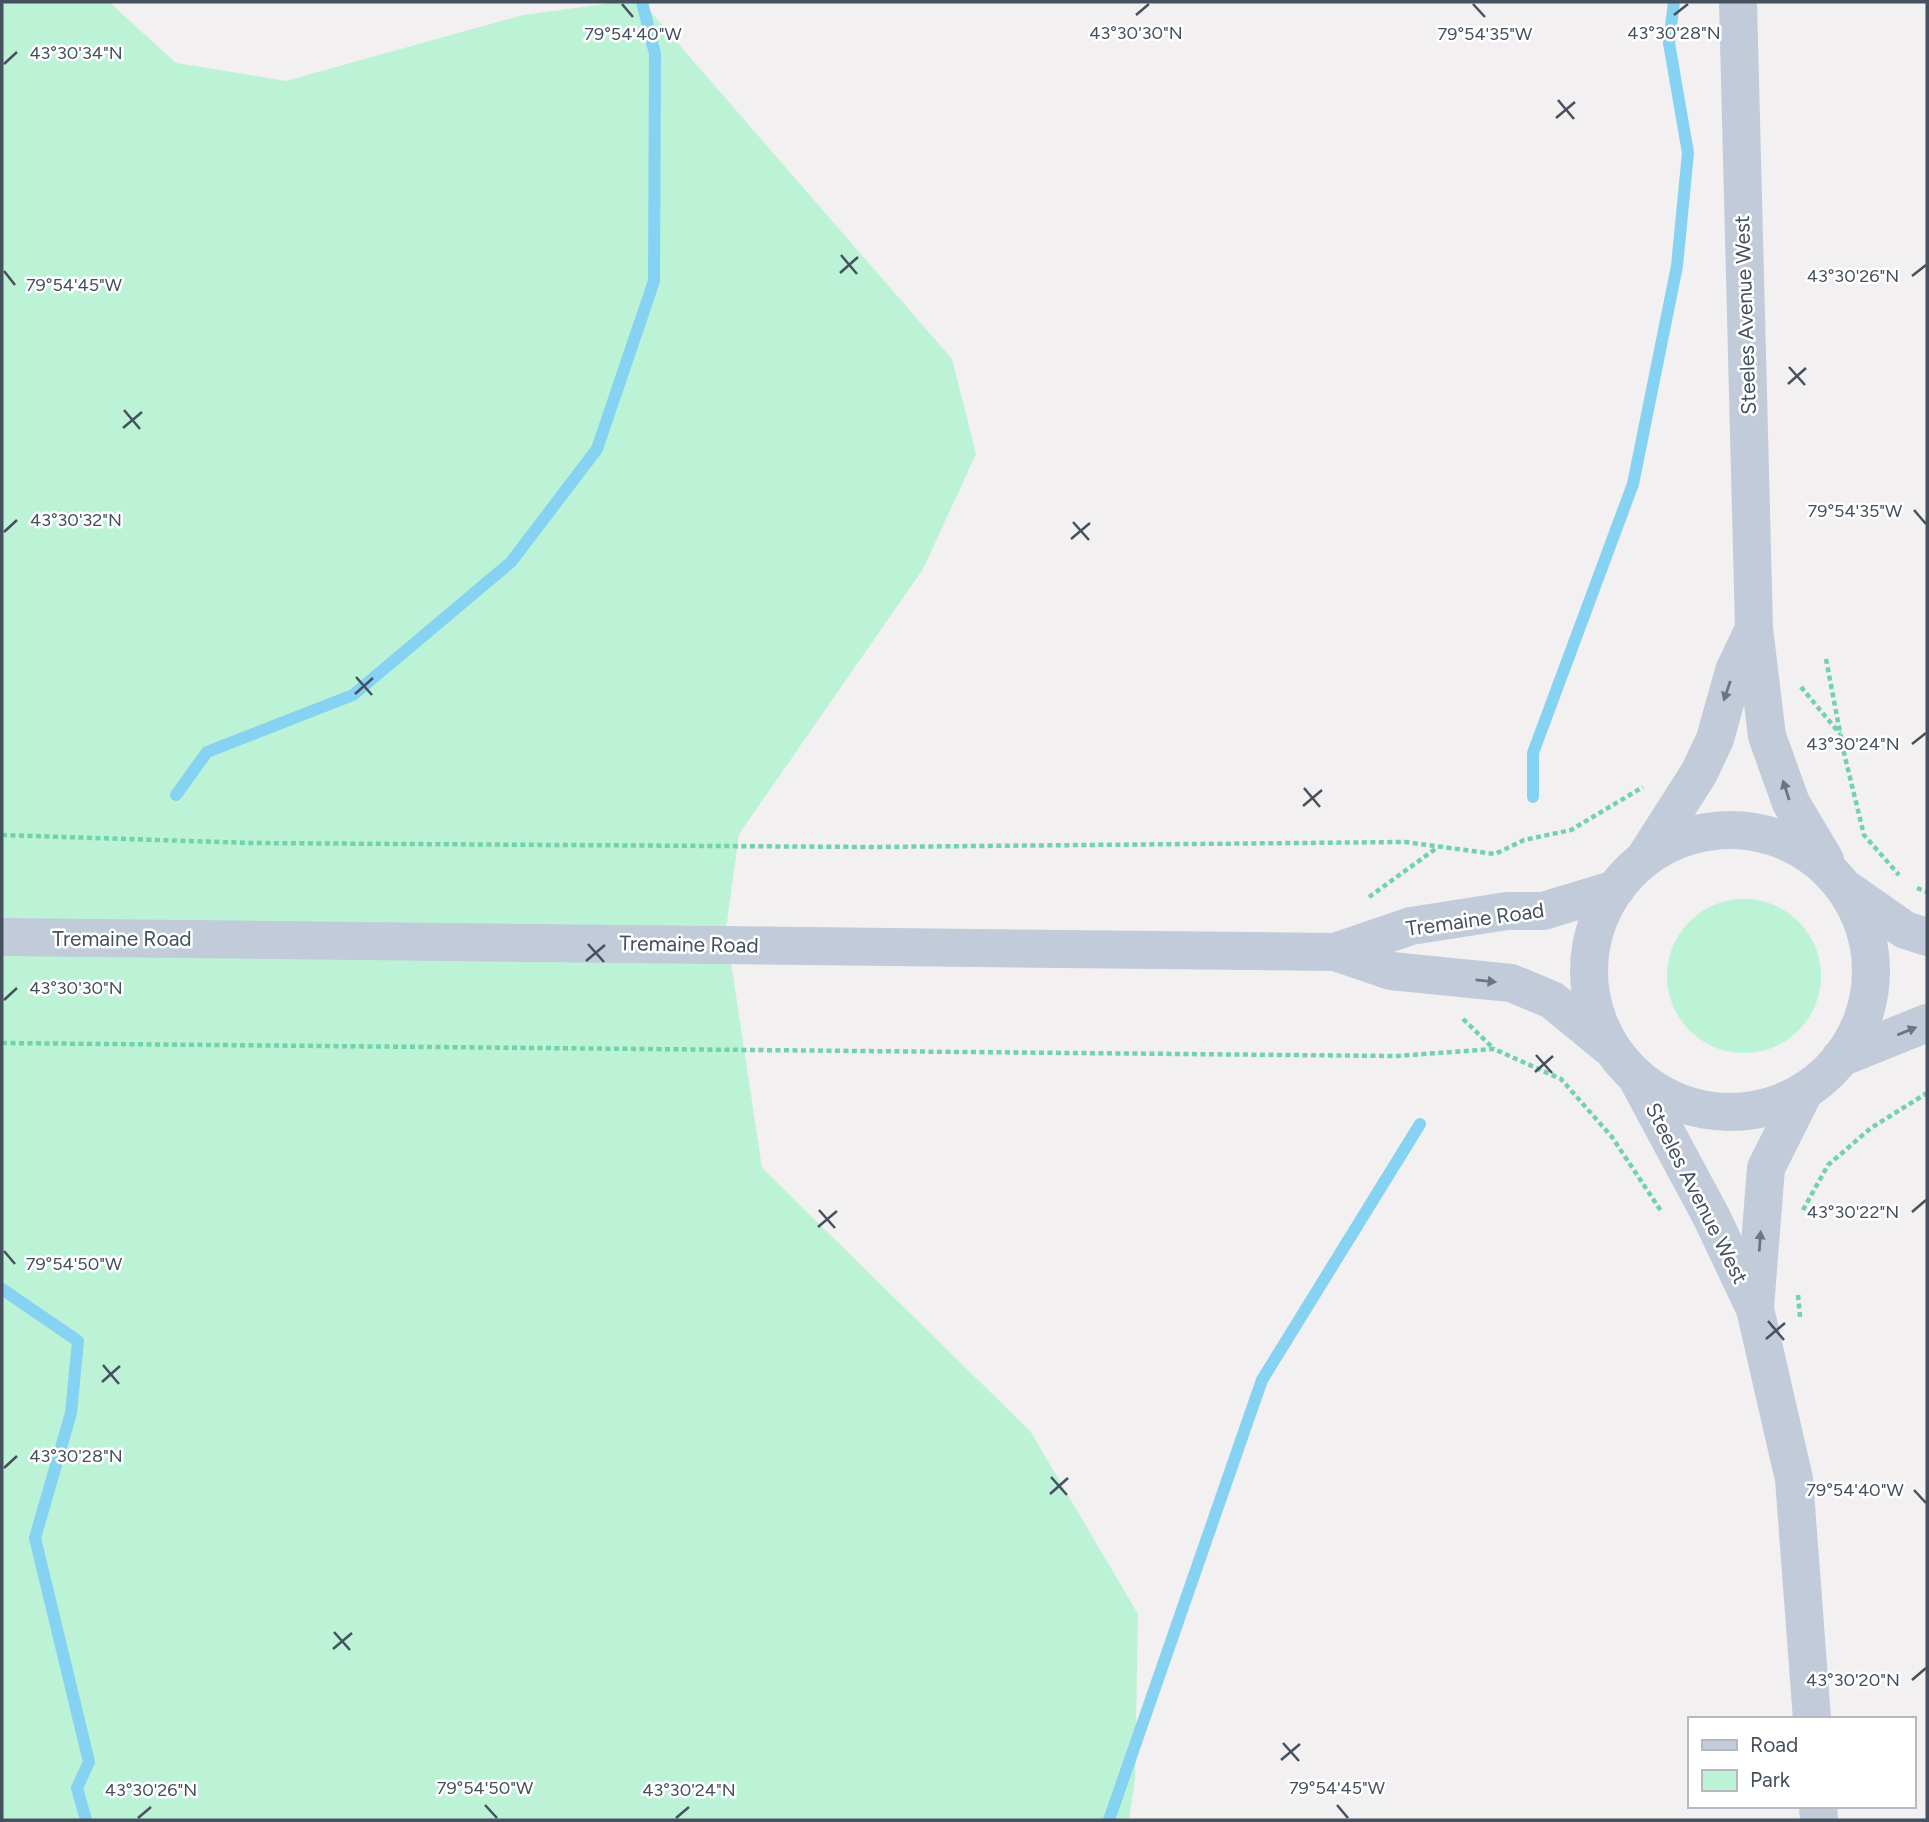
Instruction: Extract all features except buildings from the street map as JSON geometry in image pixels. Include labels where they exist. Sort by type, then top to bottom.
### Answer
[{"type":"main road","name":"Steeles Avenue West","points":[[1738,2],[1754,629],[1767,736],[1790,803],[1863,917],[1873,972],[1862,1027],[1840,1058]]},
{"type":"main road","name":"Steeles Avenue West","points":[[1754,629],[1734,671],[1720,713],[1715,739],[1699,773],[1644,860],[1629,869],[1598,916],[1587,970],[1597,1025],[1625,1064],[1711,1216],[1755,1309],[1794,1479],[1812,1717]]},
{"type":"main road","points":[[1644,860],[1676,838],[1731,828],[1786,839],[1905,930],[1927,937]]},
{"type":"main road","name":"Tremaine Road","points":[[2,937],[1335,951],[1411,926],[1507,911],[1543,911],[1616,889]]},
{"type":"main road","name":"Tremaine Road","points":[[1335,951],[1391,971],[1511,983],[1552,1000],[1674,1104],[1729,1115],[1784,1104],[1830,1073],[1840,1058]]},
{"type":"main road","points":[[1840,1058],[1927,1023]]},
{"type":"main road","name":"Steeles Avenue West","points":[[1755,1309],[1766,1168],[1805,1090]]},
{"type":"path","points":[[1826,659],[1844,753],[1864,835],[1907,885],[1927,892]]},
{"type":"path","points":[[2,835],[251,843],[871,847],[1405,842],[1495,854],[1524,840],[1571,830],[1643,787],[1650,778]]},
{"type":"path","points":[[2,1043],[1396,1056],[1494,1049],[1561,1079],[1612,1137],[1663,1214]]},
{"type":"path","points":[[1801,1221],[1803,1209],[1828,1166],[1871,1128],[1927,1093]]},
{"type":"path","points":[[1797,1293],[1800,1320]]},
{"type":"green space","points":[[2,2],[109,2],[176,63],[286,81],[523,15],[620,2],[642,2],[952,359],[976,454],[923,569],[739,834],[726,929],[762,1168],[1030,1431],[1138,1614],[1135,1779],[1129,1820],[2,1820]]},
{"type":"green space","points":[[1744,899],[1774,905],[1799,921],[1815,946],[1821,976],[1815,1006],[1799,1031],[1774,1047],[1744,1053],[1714,1047],[1689,1031],[1673,1006],[1667,976],[1673,946],[1689,921],[1714,905]]},
{"type":"waterway","points":[[176,795],[207,752],[353,695],[511,562],[597,449],[654,281],[655,54],[642,2]]},
{"type":"waterway","points":[[1533,797],[1533,753],[1633,484],[1677,266],[1688,153],[1669,43],[1674,2]]},
{"type":"waterway","points":[[1109,1820],[1262,1380],[1420,1124]]},
{"type":"waterway","points":[[2,1289],[78,1341],[71,1413],[35,1538],[89,1762],[77,1788],[86,1820]]}]
